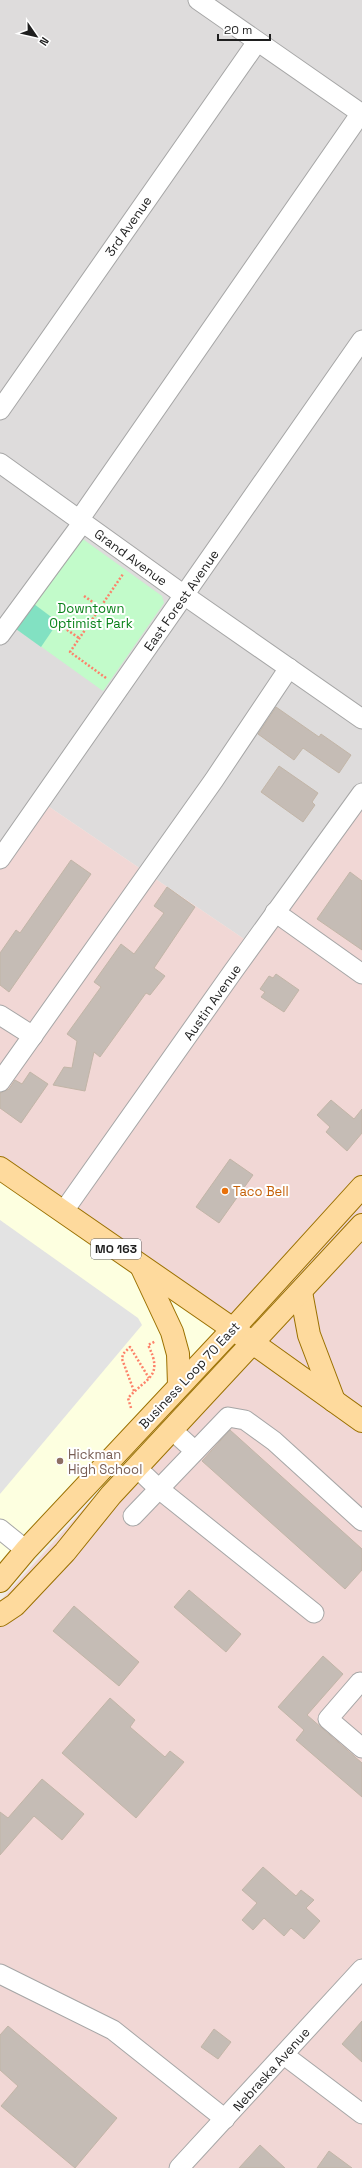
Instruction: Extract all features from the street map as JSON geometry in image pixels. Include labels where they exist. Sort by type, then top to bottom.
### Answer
[{"type":"main road","name":"MO 163","points":[[0,1168],[141,1267],[233,1329],[362,1421]]},
{"type":"main road","name":"Business Loop 70 East","points":[[0,1582],[26,1550],[233,1329],[362,1187]]},
{"type":"main road","name":"Business Loop 70 East","points":[[0,1615],[15,1605],[64,1552],[137,1468],[362,1225]]},
{"type":"main road","points":[[141,1267],[172,1332],[178,1354],[179,1386]]},
{"type":"main road","points":[[301,1292],[309,1335],[334,1401]]},
{"type":"street","points":[[0,635],[81,521],[362,114],[257,42],[219,6],[198,0]]},
{"type":"street","name":"3rd Avenue","points":[[0,410],[257,42]]},
{"type":"street","name":"East Forest Avenue","points":[[0,860],[362,340]]},
{"type":"street","name":"Grand Avenue","points":[[0,463],[184,595],[362,719]]},
{"type":"street","points":[[0,1082],[214,780],[289,668]]},
{"type":"street","name":"Austin Avenue","points":[[63,1212],[275,912],[362,793]]},
{"type":"street","points":[[275,912],[362,974]]},
{"type":"street","points":[[0,1015],[33,1036]]},
{"type":"street","points":[[133,1516],[228,1417],[245,1420],[274,1441],[362,1520]]},
{"type":"street","points":[[172,1430],[195,1451]]},
{"type":"street","points":[[137,1468],[159,1489],[314,1613]]},
{"type":"street","points":[[0,1529],[26,1550]]},
{"type":"street","points":[[362,1684],[360,1682],[328,1719],[362,1748]]},
{"type":"street","name":"Nebraska Avenue","points":[[179,2168],[362,1969]]},
{"type":"street","points":[[0,1974],[113,2030],[225,2119]]},
{"type":"street","points":[[284,2055],[362,2114]]},
{"type":"path","points":[[120,688],[70,652],[133,558]]},
{"type":"path","points":[[84,596],[100,607]]},
{"type":"path","points":[[57,623],[79,638]]},
{"type":"path","points":[[131,1408],[128,1398],[150,1378],[156,1368],[156,1360],[148,1345],[158,1340]]},
{"type":"path","points":[[134,1392],[122,1359],[123,1354],[130,1347],[150,1378]]},
{"type":"shaded area","points":[[0,0],[362,0],[362,783],[250,943],[42,802],[0,862]]},
{"type":"shaded area","points":[[362,783],[362,2168],[0,2168],[0,1601],[241,1335],[0,1166],[0,862],[42,802],[250,943]]},
{"type":"shaded area","name":"Hickman High School","points":[[0,1166],[241,1335],[0,1588]]},
{"type":"shaded area","points":[[0,1220],[138,1318],[142,1325],[0,1494]]},
{"type":"green space","name":"Downtown Optimist Park","points":[[80,537],[162,596],[164,603],[103,691],[15,628]]},
{"type":"green space","points":[[34,604],[58,622],[41,647],[16,629]]},
{"type":"building","points":[[276,707],[319,737],[321,734],[351,755],[339,773],[303,748],[294,760],[258,734]]},
{"type":"building","points":[[279,766],[318,793],[312,802],[315,805],[303,822],[261,792]]},
{"type":"building","points":[[71,860],[91,874],[9,992],[0,985],[0,953],[16,930],[20,933]]},
{"type":"building","points":[[350,872],[362,881],[362,950],[317,919]]},
{"type":"building","points":[[167,887],[195,907],[154,968],[165,976],[150,995],[146,993],[100,1057],[94,1052],[85,1091],[53,1085],[64,1067],[72,1068],[77,1041],[67,1034],[101,987],[94,982],[121,944],[134,954],[164,913],[154,906]]},
{"type":"building","points":[[276,974],[299,990],[284,1012],[261,997],[265,992],[260,989],[269,976],[273,978]]},
{"type":"building","points":[[30,1072],[48,1084],[21,1123],[0,1108],[0,1093],[9,1089],[15,1080],[22,1084]]},
{"type":"building","points":[[331,1100],[354,1119],[362,1109],[362,1133],[347,1151],[326,1132],[330,1127],[317,1115]]},
{"type":"building","name":"Taco Bell","points":[[230,1159],[253,1175],[219,1223],[196,1207]]},
{"type":"building","points":[[230,1430],[362,1549],[362,1570],[345,1589],[202,1461]]},
{"type":"building","points":[[189,1590],[241,1634],[226,1652],[174,1607]]},
{"type":"building","points":[[74,1606],[139,1662],[119,1686],[53,1631]]},
{"type":"building","points":[[323,1656],[343,1674],[307,1715],[362,1763],[362,1797],[296,1740],[304,1730],[278,1707]]},
{"type":"building","points":[[110,1698],[135,1720],[130,1727],[165,1757],[170,1751],[184,1762],[136,1818],[62,1753]]},
{"type":"building","points":[[42,1779],[84,1814],[62,1840],[34,1816],[0,1855],[0,1812],[8,1818]]},
{"type":"building","points":[[263,1867],[296,1896],[301,1890],[314,1900],[306,1908],[320,1921],[304,1939],[291,1928],[284,1936],[264,1918],[253,1930],[242,1920],[257,1903],[242,1890]]},
{"type":"building","points":[[362,2021],[362,2062],[342,2044]]},
{"type":"building","points":[[8,2026],[117,2118],[75,2168],[1,2106],[18,2086],[0,2070],[0,2035]]},
{"type":"building","points":[[214,2029],[231,2042],[218,2059],[201,2047]]},
{"type":"building","points":[[260,2145],[285,2168],[239,2168]]},
{"type":"building","points":[[329,2151],[352,2168],[317,2168]]},
{"type":"place","name":"Taco Bell","points":[[225,1191]]},
{"type":"place","name":"Hickman High School","points":[[60,1461]]}]
